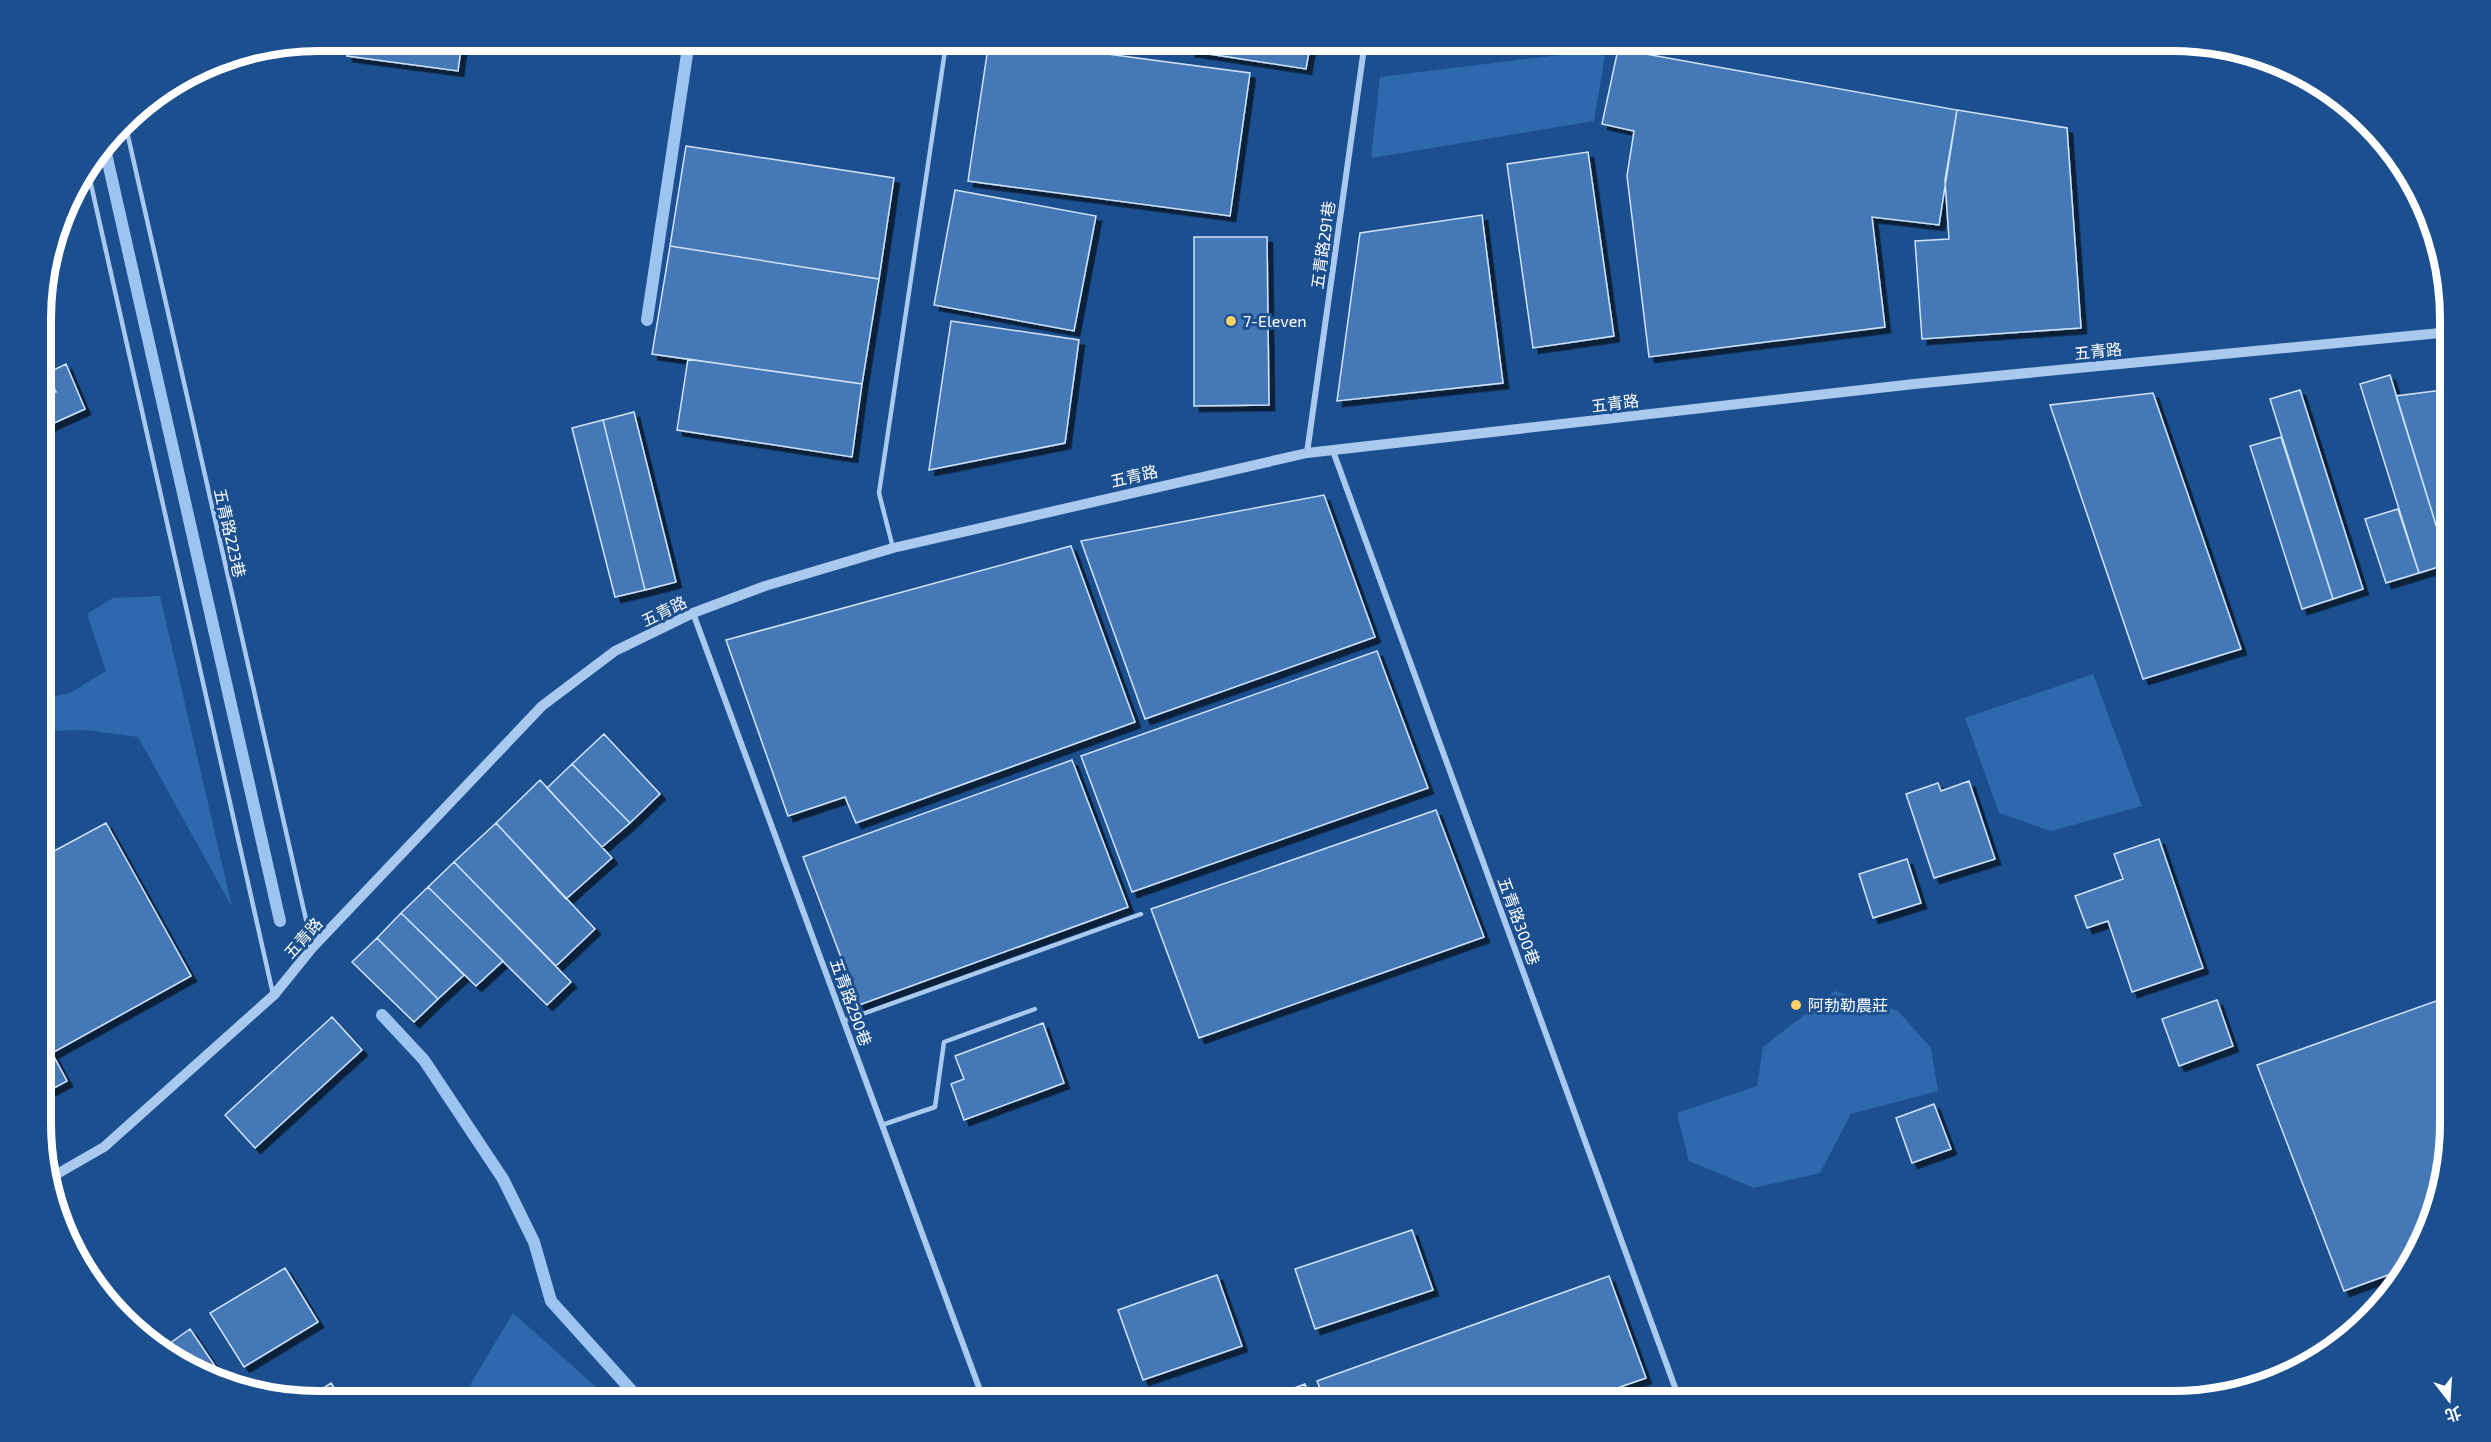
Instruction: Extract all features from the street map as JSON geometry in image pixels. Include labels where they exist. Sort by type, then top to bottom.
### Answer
[{"type":"street","name":"五青路291巷","points":[[1307,453],[1363,51]]},
{"type":"street","name":"五青路","points":[[56,1174],[104,1146],[274,995],[312,948],[542,706],[615,651],[693,613],[765,586],[893,548],[1307,453],[1914,384],[2440,333]]},
{"type":"street","name":"五青路300巷","points":[[1333,451],[1676,1391]]},
{"type":"street","name":"五青路290巷","points":[[693,613],[980,1391]]},
{"type":"lane","points":[[893,548],[879,493],[945,51]]},
{"type":"lane","name":"五青路223巷","points":[[127,131],[312,948]]},
{"type":"lane","points":[[90,180],[274,995]]},
{"type":"lane","points":[[843,1021],[1141,914]]},
{"type":"lane","points":[[882,1125],[935,1107],[944,1042],[1035,1009]]},
{"type":"shaded area","points":[[1590,51],[1606,51],[1594,121],[1371,158],[1380,77]]},
{"type":"shaded area","points":[[160,596],[232,907],[138,737],[86,730],[51,731],[51,697],[70,693],[106,671],[87,614],[113,598]]},
{"type":"shaded area","points":[[2093,674],[2142,806],[2051,831],[1999,813],[1965,718]]},
{"type":"shaded area","points":[[1835,991],[1898,1011],[1931,1048],[1938,1091],[1851,1114],[1820,1173],[1754,1188],[1689,1161],[1677,1113],[1757,1086],[1763,1047]]},
{"type":"shaded area","points":[[513,1313],[601,1391],[474,1391],[470,1385]]},
{"type":"building","points":[[348,51],[461,51],[458,71],[347,56]]},
{"type":"building","points":[[988,51],[1084,51],[1250,73],[1230,216],[968,181]]},
{"type":"building","points":[[1190,51],[1309,51],[1306,69]]},
{"type":"building","points":[[1618,51],[1629,51],[1957,110],[1939,225],[1872,217],[1885,327],[1649,357],[1627,176],[1634,131],[1602,124]]},
{"type":"building","points":[[1957,110],[2067,128],[2081,328],[1922,339],[1915,241],[1949,239],[1945,180]]},
{"type":"building","points":[[686,146],[894,178],[879,279],[670,246]]},
{"type":"building","points":[[1588,152],[1614,336],[1533,348],[1507,164]]},
{"type":"building","points":[[955,190],[1096,216],[1074,331],[934,305]]},
{"type":"building","points":[[1482,215],[1503,383],[1337,401],[1360,233]]},
{"type":"building","name":"7-Eleven","points":[[1194,237],[1267,237],[1269,405],[1194,406]]},
{"type":"building","points":[[670,246],[879,279],[862,384],[652,354]]},
{"type":"building","points":[[951,321],[1079,340],[1065,443],[929,470]]},
{"type":"building","points":[[688,359],[862,384],[852,457],[677,430]]},
{"type":"building","points":[[66,364],[85,409],[51,424],[51,394],[56,392],[51,381],[51,371]]},
{"type":"building","points":[[2390,375],[2440,538],[2440,566],[2419,573],[2360,384]]},
{"type":"building","points":[[2300,390],[2363,589],[2333,599],[2270,399]]},
{"type":"building","points":[[2440,390],[2440,538],[2396,396]]},
{"type":"building","points":[[2153,393],[2241,649],[2143,679],[2050,405]]},
{"type":"building","points":[[634,412],[676,582],[645,590],[603,420]]},
{"type":"building","points":[[603,420],[645,590],[615,597],[572,428]]},
{"type":"building","points":[[2281,437],[2333,599],[2302,609],[2250,446]]},
{"type":"building","points":[[1324,495],[1375,637],[1145,719],[1081,541]]},
{"type":"building","points":[[2398,509],[2419,573],[2386,583],[2365,519]]},
{"type":"building","points":[[1071,546],[1135,722],[856,823],[845,797],[788,816],[726,640]]},
{"type":"building","points":[[1377,651],[1428,788],[1132,892],[1081,756]]},
{"type":"building","points":[[604,734],[660,794],[630,823],[572,764]]},
{"type":"building","points":[[1072,760],[1128,907],[859,1005],[803,857]]},
{"type":"building","points":[[572,764],[630,823],[602,847],[547,788]]},
{"type":"building","points":[[540,780],[612,858],[566,899],[496,823]]},
{"type":"building","points":[[1969,781],[1995,859],[1934,878],[1906,794],[1938,783],[1941,791]]},
{"type":"building","points":[[1436,810],[1484,937],[1199,1038],[1151,909]]},
{"type":"building","points":[[106,823],[191,976],[52,1053],[67,1081],[51,1090],[51,853]]},
{"type":"building","points":[[496,823],[595,929],[556,966],[454,862]]},
{"type":"building","points":[[2159,839],[2203,968],[2132,992],[2108,921],[2087,928],[2075,896],[2123,879],[2114,854]]},
{"type":"building","points":[[1907,859],[1921,903],[1873,918],[1859,874]]},
{"type":"building","points":[[454,862],[571,982],[547,1005],[428,887]]},
{"type":"building","points":[[428,887],[503,961],[476,986],[401,913]]},
{"type":"building","points":[[401,913],[464,975],[438,999],[377,938]]},
{"type":"building","points":[[377,938],[438,999],[414,1022],[352,962]]},
{"type":"building","points":[[2217,1000],[2233,1046],[2179,1066],[2162,1019]]},
{"type":"building","points":[[2440,1000],[2438,1158],[2431,1192],[2420,1226],[2395,1273],[2344,1291],[2257,1065]]},
{"type":"building","points":[[332,1017],[362,1050],[255,1148],[225,1115]]},
{"type":"building","points":[[1043,1023],[1064,1083],[964,1120],[951,1084],[964,1079],[955,1056]]},
{"type":"building","points":[[1934,1104],[1951,1149],[1912,1163],[1896,1118]]},
{"type":"building","points":[[1412,1230],[1433,1290],[1315,1329],[1295,1269]]},
{"type":"building","points":[[285,1268],[318,1322],[244,1367],[210,1313]]},
{"type":"building","points":[[1217,1275],[1242,1346],[1143,1380],[1118,1310]]},
{"type":"building","points":[[1609,1276],[1646,1378],[1609,1391],[1321,1391],[1317,1381]]},
{"type":"building","points":[[190,1329],[219,1372],[185,1355],[168,1345]]},
{"type":"building","points":[[331,1383],[336,1391],[319,1391]]},
{"type":"building","points":[[1305,1384],[1307,1391],[1286,1391]]},
{"type":"waterway","points":[[647,320],[687,51]]},
{"type":"waterway","points":[[106,155],[280,921]]},
{"type":"waterway","points":[[382,1015],[424,1060],[503,1179],[534,1242],[551,1301],[632,1391]]},
{"type":"place","name":"7-Eleven","points":[[1231,321]]},
{"type":"place","name":"阿勃勒農莊","points":[[1796,1005]]}]
